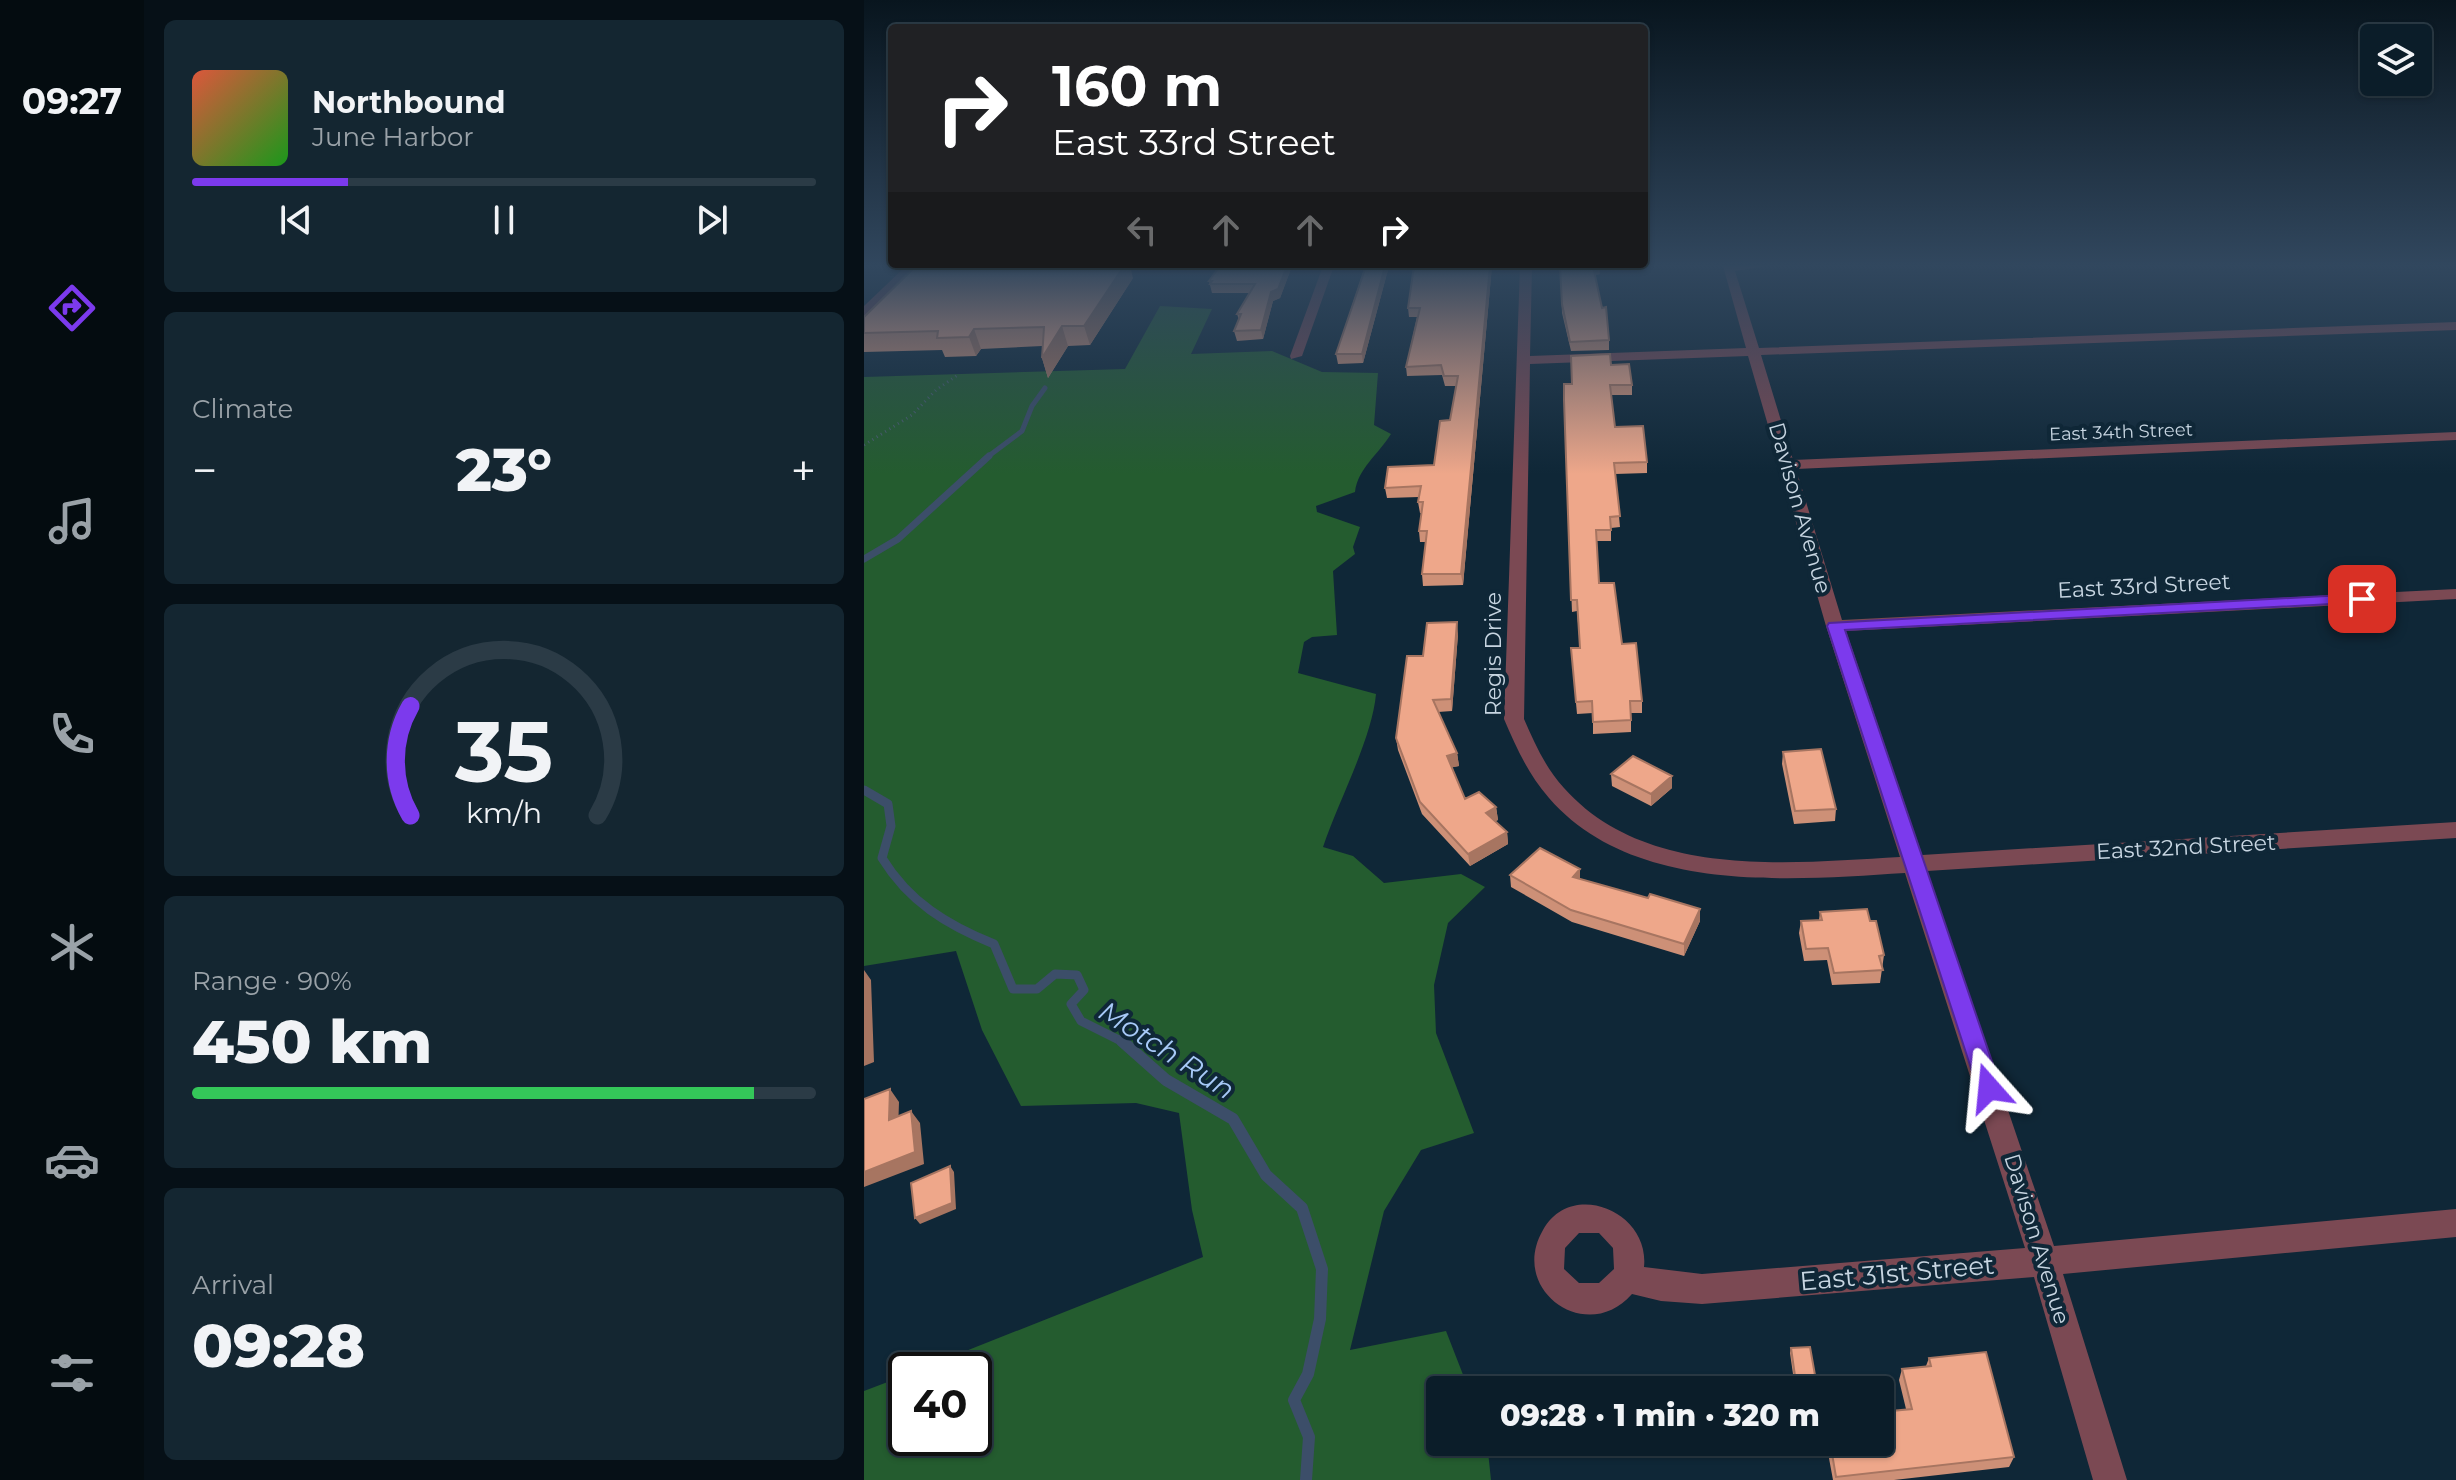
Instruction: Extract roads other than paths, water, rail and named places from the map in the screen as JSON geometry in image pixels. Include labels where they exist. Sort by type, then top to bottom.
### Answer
[{"type":"street","points":[[1296,356],[1304,335]]},
{"type":"street","name":"Regis Drive","points":[[1524,335],[1514,719],[1523,746],[1536,770],[1569,807],[1598,828],[1660,855],[1696,865],[1785,872],[1916,863]]},
{"type":"street","name":"Davison Avenue","points":[[1750,335],[1835,626],[1916,863],[2045,1262],[2110,1480]]},
{"type":"street","points":[[1523,360],[2212,335]]},
{"type":"street","name":"East 34th Street","points":[[1787,465],[2456,436]]},
{"type":"street","name":"East 33rd Street","points":[[1835,626],[2456,594]]},
{"type":"street","name":"East 32nd Street","points":[[1916,863],[2456,830]]},
{"type":"street","name":"East 31st Street","points":[[1626,1278],[1661,1286],[1702,1289],[2045,1262],[2456,1223]]},
{"type":"waterway","name":"Motch Run","points":[[986,458],[1022,431],[1032,406],[1045,388]]},
{"type":"waterway","name":"Motch Run","points":[[864,559],[898,539],[989,456]]},
{"type":"waterway","name":"Motch Run","points":[[864,790],[888,804],[891,826],[882,858],[917,900],[960,929],[994,944],[1013,989],[1037,989],[1055,974],[1077,975],[1084,990],[1071,1004],[1081,1021],[1123,1042]]},
{"type":"waterway","name":"Motch Run","points":[[1123,1042],[1166,1080],[1233,1119],[1266,1175],[1302,1208],[1322,1269],[1320,1319],[1308,1374],[1294,1400],[1309,1437],[1306,1480]]}]
